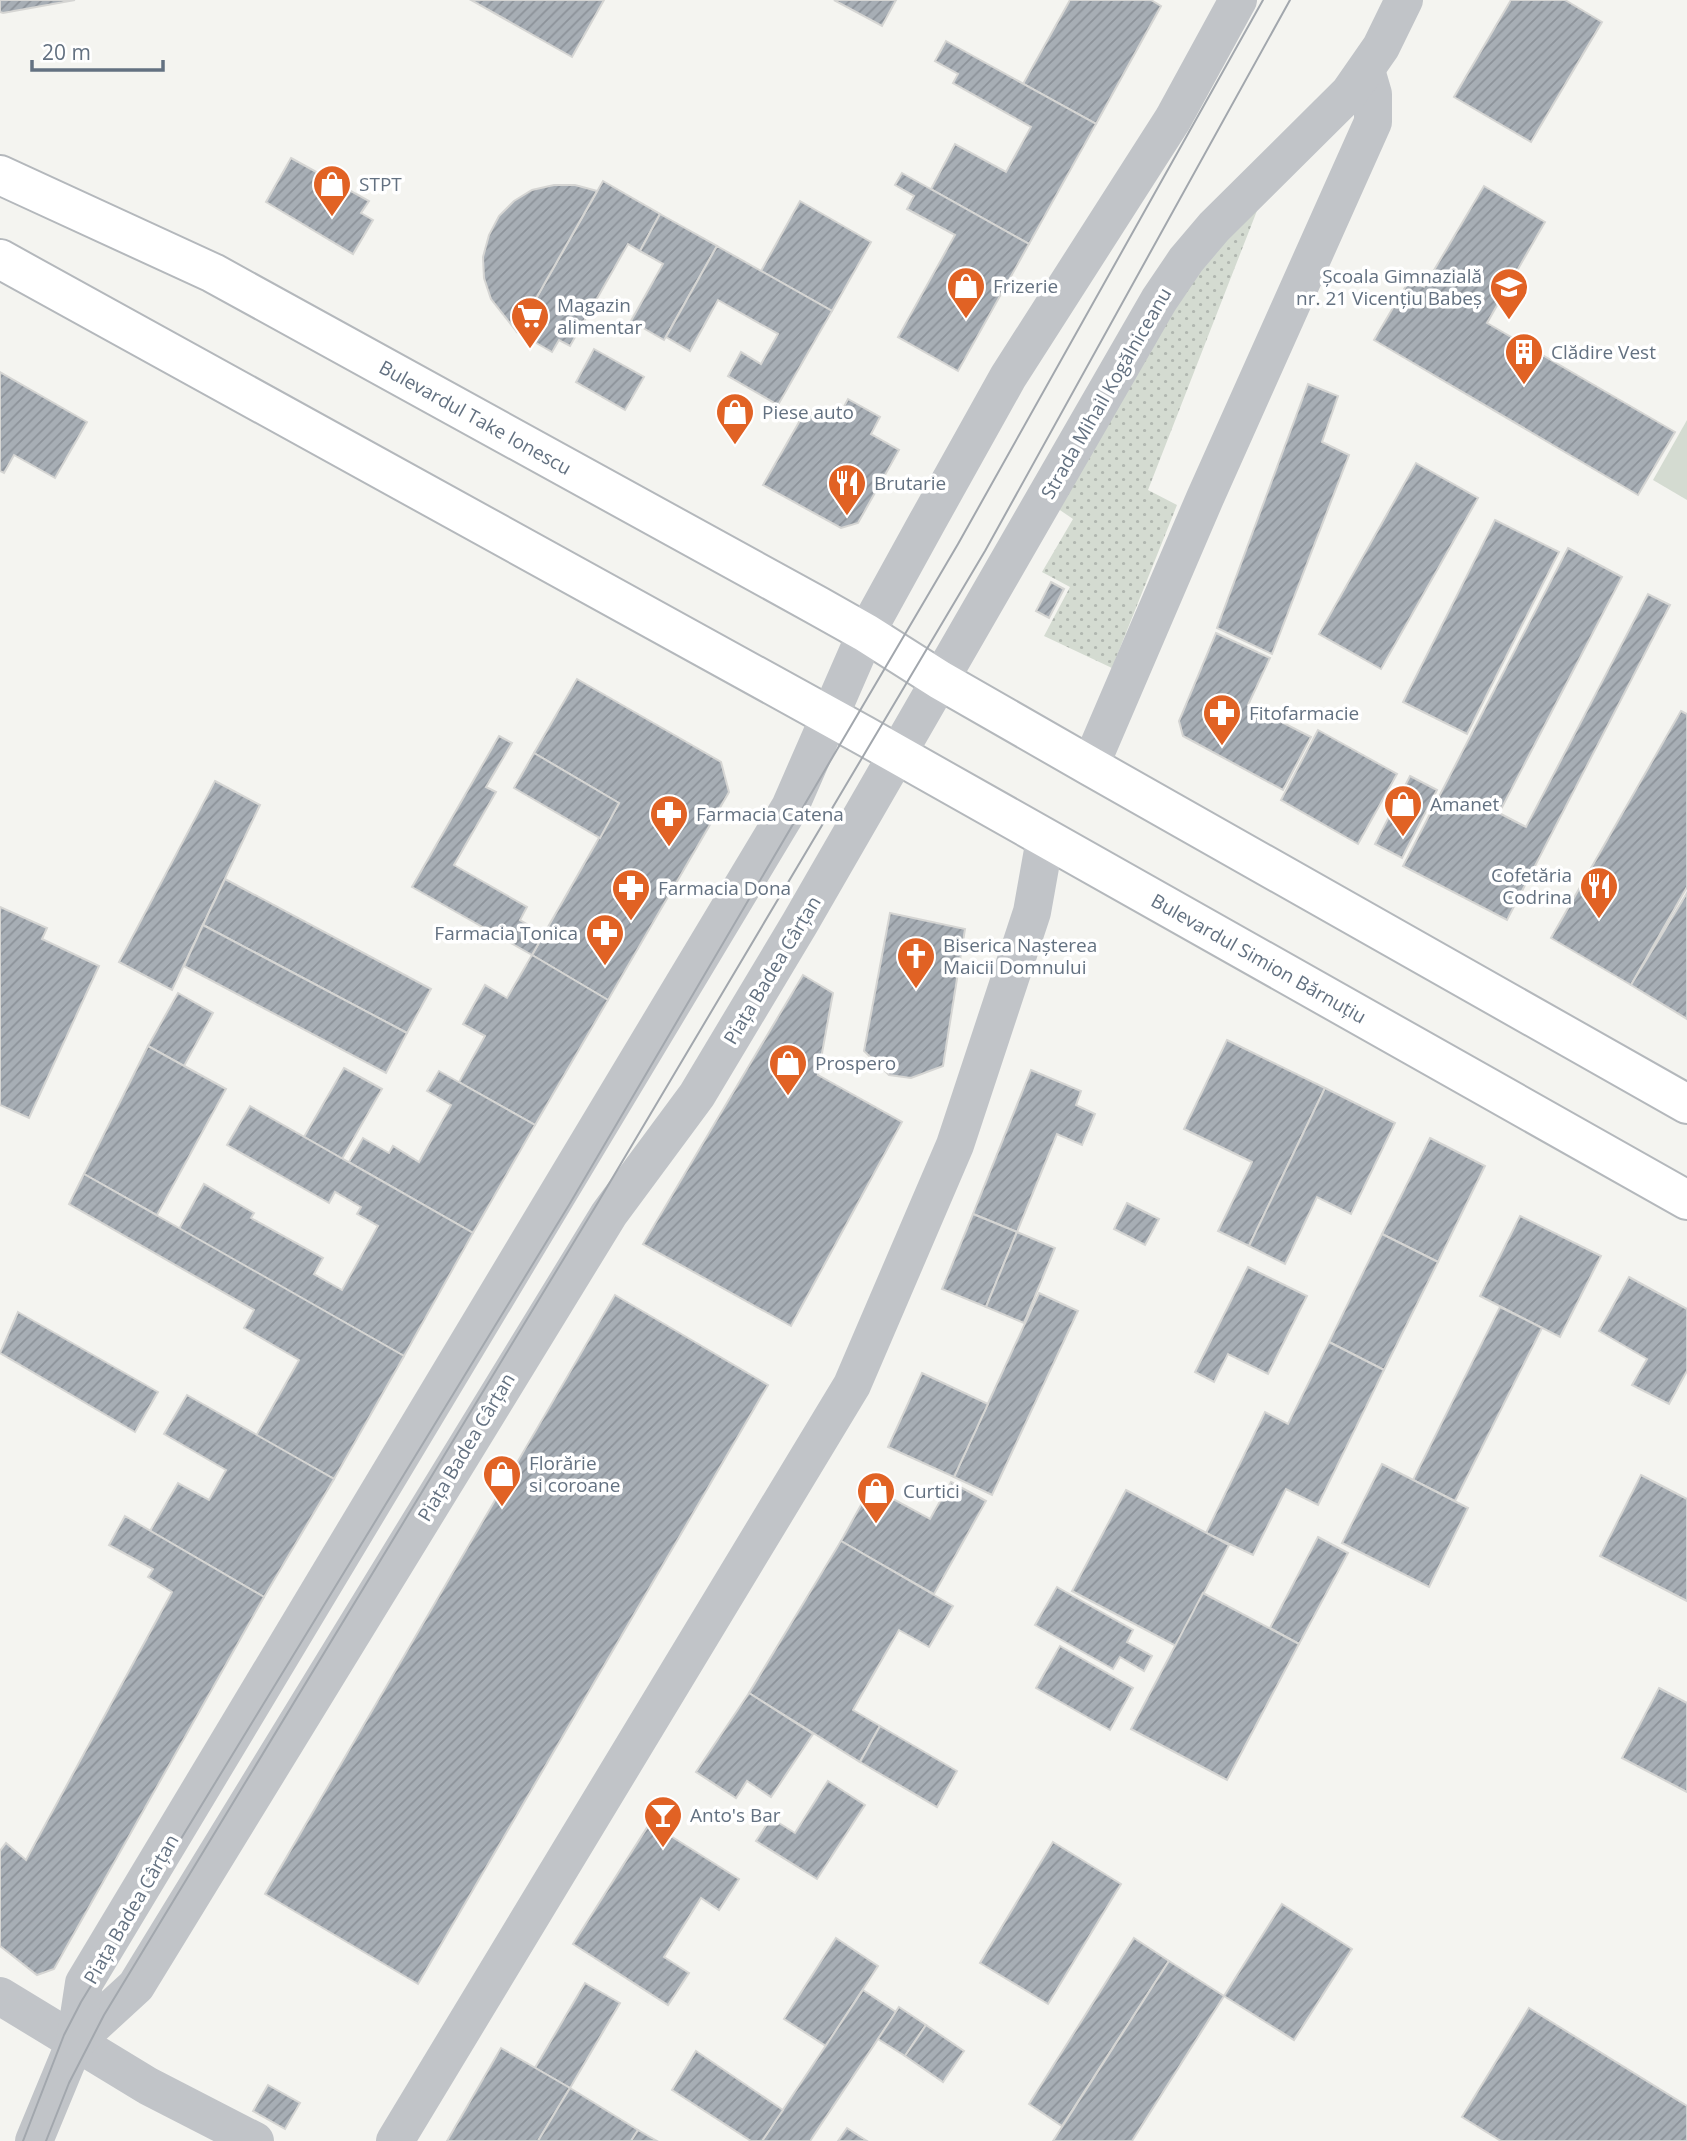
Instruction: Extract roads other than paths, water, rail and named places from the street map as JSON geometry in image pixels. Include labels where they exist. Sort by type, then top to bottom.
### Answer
[{"type":"main road","name":"Bulevardul Take Ionescu","points":[[0,175],[213,272],[866,633],[940,680]]},
{"type":"main road","points":[[0,259],[830,717]]},
{"type":"main road","points":[[940,680],[1687,1104]]},
{"type":"main road","name":"Bulevardul Simion Bărnuțiu","points":[[830,717],[1687,1199]]},
{"type":"street","points":[[830,717],[866,633],[1008,377],[1159,141],[1238,0]]},
{"type":"street","name":"Strada Mihail Kogălniceanu","points":[[897,754],[1171,282],[1214,227],[1330,113],[1366,70],[1381,47],[1404,0]]},
{"type":"street","points":[[1090,766],[1205,498],[1373,122],[1373,94],[1366,70]]},
{"type":"street","name":"Piața Badea Cârțan","points":[[75,2042],[85,1983],[790,807],[830,717]]},
{"type":"street","name":"Piața Badea Cârțan","points":[[75,2042],[136,1986],[608,1214],[697,1095],[897,754]]},
{"type":"street","points":[[395,2141],[852,1385],[955,1145],[1032,912],[1045,839]]},
{"type":"street","points":[[0,1996],[148,2086],[255,2141]]},
{"type":"street","points":[[34,2141],[75,2042]]},
{"type":"tram line","points":[[23,2141],[64,2035],[81,2002],[569,1205],[958,544],[1263,0]]},
{"type":"tram line","points":[[46,2141],[69,2083],[104,2015],[597,1204],[985,551],[1290,0]]},
{"type":"place","name":"STPT","points":[[332,218]]},
{"type":"place","name":"Frizerie","points":[[966,320]]},
{"type":"place","name":"Școala Gimnazială nr. 21 Vicențiu Babeș","points":[[1509,321]]},
{"type":"place","name":"Magazin alimentar","points":[[530,350]]},
{"type":"place","name":"Clădire Vest","points":[[1524,386]]},
{"type":"place","name":"Piese auto","points":[[735,446]]},
{"type":"place","name":"Brutarie","points":[[847,517]]},
{"type":"place","name":"Fitofarmacie","points":[[1222,747]]},
{"type":"place","name":"Amanet","points":[[1403,838]]},
{"type":"place","name":"Farmacia Catena","points":[[669,848]]},
{"type":"place","name":"Cofetăria Codrina","points":[[1599,920]]},
{"type":"place","name":"Farmacia Dona","points":[[631,922]]},
{"type":"place","name":"Farmacia Tonica","points":[[605,967]]},
{"type":"place","name":"Biserica Nașterea Maicii Domnului","points":[[916,990]]},
{"type":"place","name":"Prospero","points":[[788,1097]]},
{"type":"place","name":"Florărie si coroane","points":[[502,1508]]},
{"type":"place","name":"Curtici","points":[[876,1525]]},
{"type":"place","name":"Anto's Bar","points":[[663,1849]]}]
